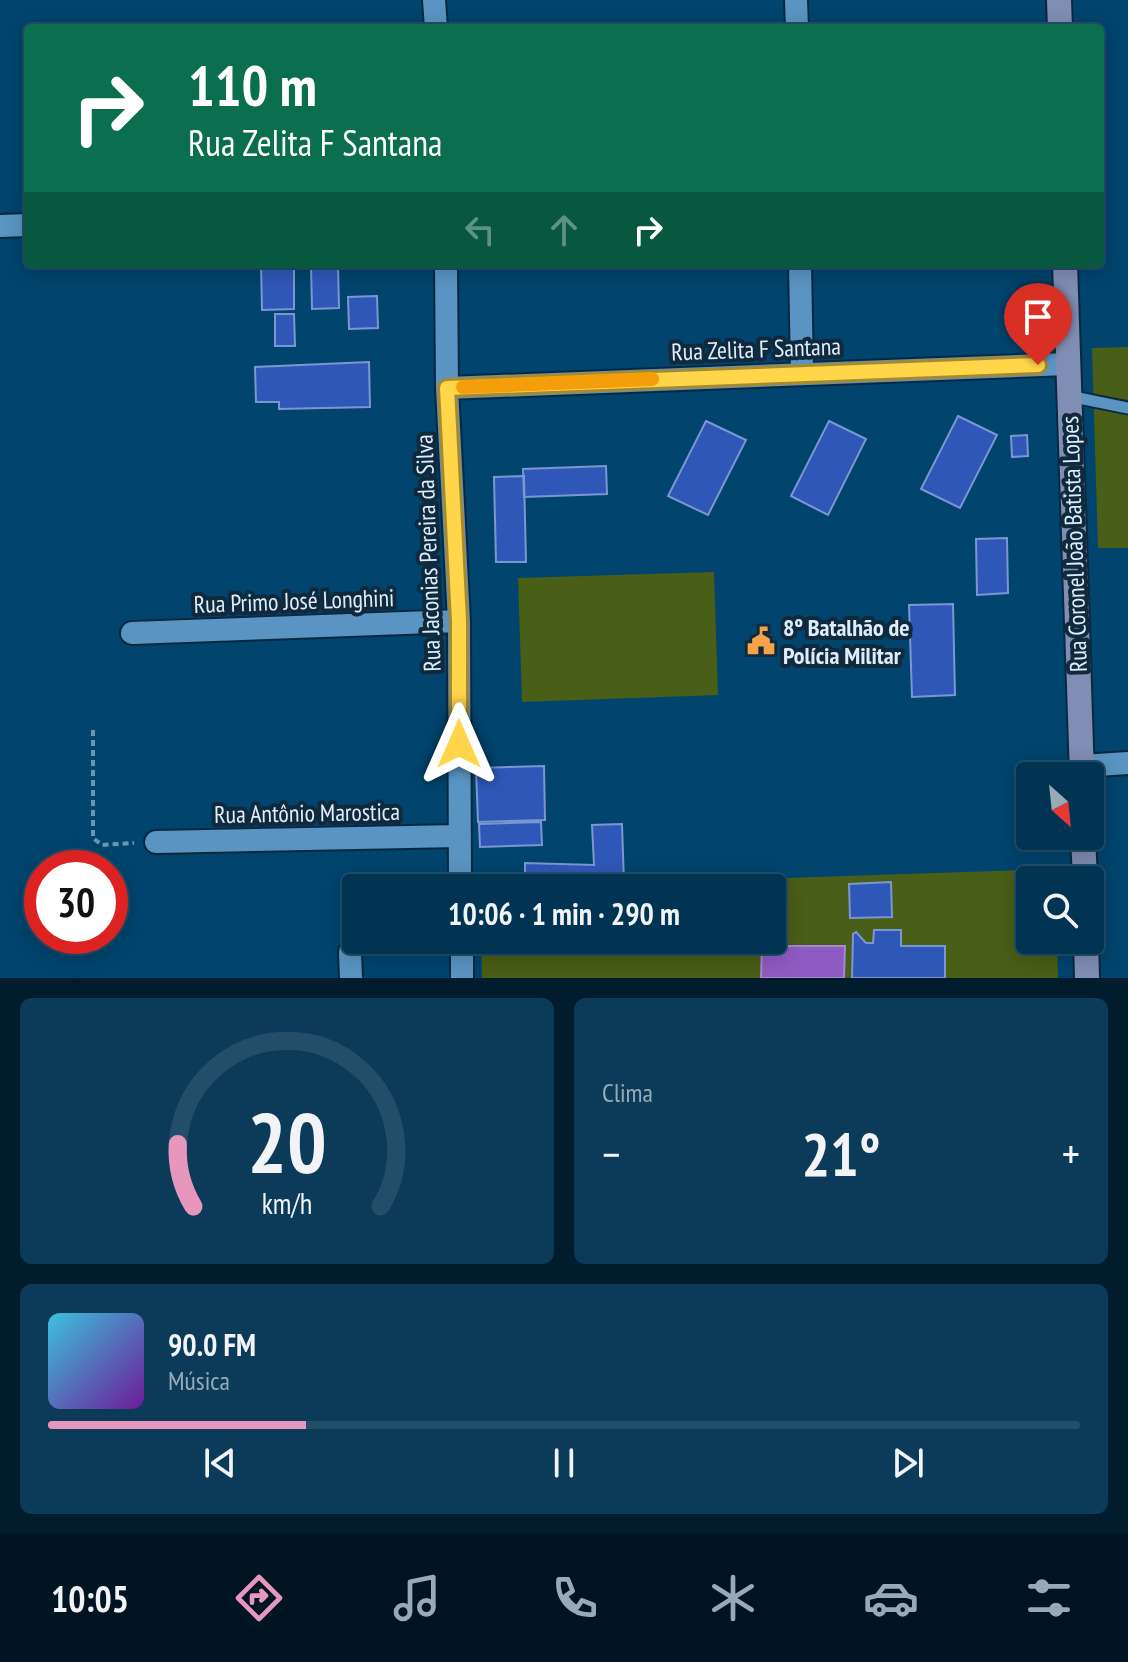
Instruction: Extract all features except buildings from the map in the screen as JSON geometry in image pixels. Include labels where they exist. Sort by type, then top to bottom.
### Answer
[{"type":"street","points":[[434,0],[436,24]]},
{"type":"street","points":[[796,0],[797,24]]},
{"type":"street","points":[[1059,0],[1060,24]]},
{"type":"street","points":[[0,226],[24,225]]},
{"type":"street","name":"Rua Jaconias Pereira da Silva","points":[[446,268],[447,388],[459,621],[460,874]]},
{"type":"street","points":[[800,268],[802,373]]},
{"type":"street","name":"Rua Coronel João Batista Lopes","points":[[1065,268],[1082,762]]},
{"type":"street","name":"Rua Zelita F Santana","points":[[447,388],[1067,364]]},
{"type":"street","name":"Rua Primo José Longhini","points":[[132,633],[459,621]]},
{"type":"street","points":[[1104,767],[1128,763]]},
{"type":"street","name":"Rua Antônio Marostica","points":[[156,842],[459,836]]},
{"type":"street","points":[[350,954],[351,978]]},
{"type":"street","points":[[462,954],[462,978]]},
{"type":"street","points":[[1086,954],[1087,978]]},
{"type":"lane","points":[[1068,396],[1128,408]]},
{"type":"path","points":[[93,730],[93,838],[107,845],[156,842]]},
{"type":"green space","points":[[1128,347],[1128,548],[1098,548],[1092,348]]},
{"type":"green space","points":[[714,572],[718,695],[522,702],[518,578]]},
{"type":"green space","points":[[1016,870],[1016,954],[1057,954],[1058,978],[482,978],[481,954],[786,954],[786,878]]},
{"type":"shaded area","points":[[786,946],[845,946],[844,978],[761,978],[762,954],[786,954]]},
{"type":"slow traffic","points":[[463,387],[652,379]]},
{"type":"place","name":"8º Batalhão de Polícia Militar","points":[[761,641]]},
{"type":"route","points":[[459,744],[459,621],[447,388],[1038,365]]}]
